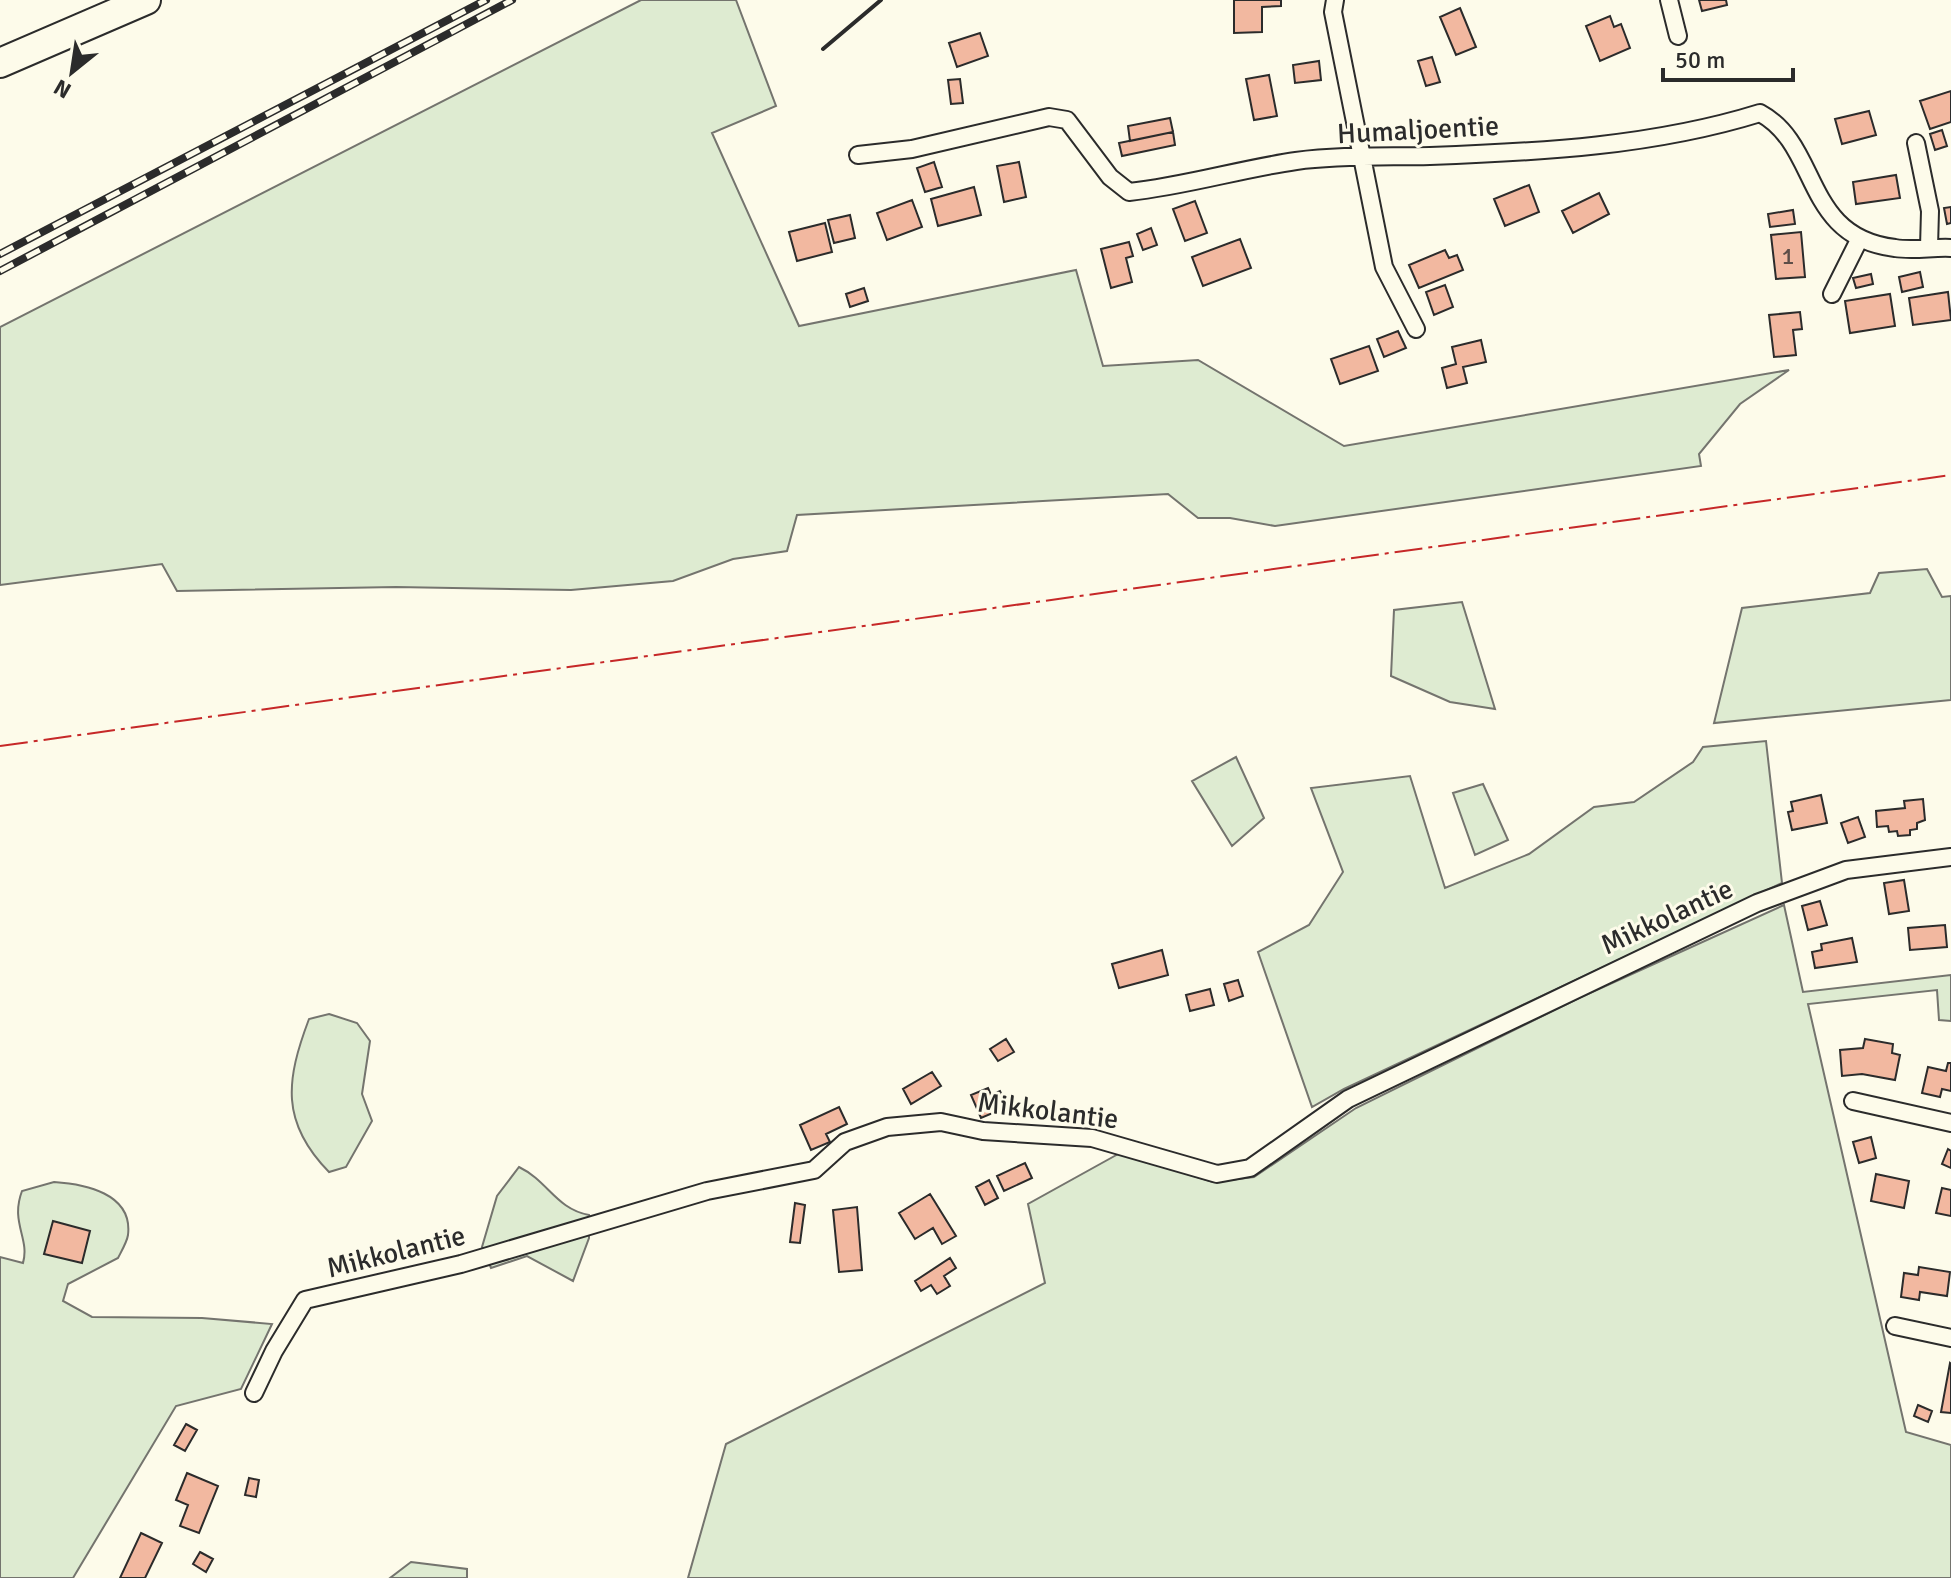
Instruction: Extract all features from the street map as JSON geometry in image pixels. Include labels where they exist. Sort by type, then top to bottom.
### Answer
[{"type":"highway","points":[[0,63],[146,0]]},
{"type":"street","points":[[1335,0],[1333,12],[1348,97],[1384,267],[1416,329]]},
{"type":"street","points":[[1669,0],[1678,36]]},
{"type":"street","name":"Humaljoentie","points":[[858,155],[912,149],[1049,117],[1067,120],[1110,177],[1129,192],[1179,187],[1296,161],[1496,153],[1628,141],[1702,131],[1760,113],[1780,123],[1832,218],[1860,238],[1894,248],[1951,248]]},
{"type":"street","points":[[1916,143],[1930,211],[1929,247]]},
{"type":"street","points":[[1832,294],[1860,238]]},
{"type":"street","name":"Mikkolantie","points":[[254,1393],[274,1351],[305,1300],[461,1264],[707,1191],[814,1170],[845,1142],[887,1127],[941,1122],[983,1131],[1092,1138],[1217,1174],[1250,1168],[1348,1099],[1757,903],[1846,870],[1951,857]]},
{"type":"street","points":[[1853,1101],[1951,1123]]},
{"type":"street","points":[[1895,1326],[1951,1338]]},
{"type":"green space","points":[[641,0],[736,0],[776,106],[712,133],[799,326],[1076,270],[1103,366],[1198,360],[1344,446],[1789,370],[1740,404],[1699,454],[1701,466],[1275,526],[1230,518],[1198,518],[1168,494],[797,515],[787,551],[733,559],[673,581],[571,590],[396,587],[177,591],[162,564],[0,585],[0,327]]},
{"type":"green space","points":[[1927,569],[1942,597],[1951,596],[1951,700],[1714,723],[1742,608],[1870,593],[1879,573]]},
{"type":"green space","points":[[1462,602],[1495,709],[1450,702],[1391,676],[1394,610]]},
{"type":"green space","points":[[1766,741],[1782,883],[1344,1089],[1312,1107],[1258,952],[1309,925],[1343,872],[1311,788],[1410,776],[1445,888],[1529,854],[1594,807],[1634,802],[1693,762],[1703,747]]},
{"type":"green space","points":[[1236,757],[1264,818],[1232,846],[1192,781]]},
{"type":"green space","points":[[1483,784],[1508,840],[1475,855],[1453,793]]},
{"type":"green space","points":[[1784,905],[1803,992],[1951,975],[1951,1021],[1939,1020],[1937,990],[1808,1004],[1906,1432],[1951,1445],[1951,1578],[688,1578],[726,1444],[1045,1283],[1028,1204],[1120,1153],[1213,1182],[1254,1177],[1356,1108],[1579,998]]},
{"type":"green space","points":[[329,1014],[357,1023],[370,1041],[362,1094],[372,1121],[346,1167],[329,1172],[302,1136],[295,1118],[292,1081],[309,1019]]},
{"type":"green space","points":[[519,1167],[568,1207],[589,1215],[589,1238],[573,1281],[527,1256],[491,1268],[482,1247],[497,1196]]},
{"type":"green space","points":[[54,1182],[79,1185],[104,1194],[123,1209],[127,1221],[127,1238],[118,1258],[68,1284],[63,1301],[92,1317],[202,1318],[272,1324],[241,1389],[176,1406],[73,1578],[0,1578],[0,1257],[23,1263],[24,1246],[18,1212],[22,1191]]},
{"type":"green space","points":[[411,1562],[467,1569],[467,1578],[390,1578]]},
{"type":"building","points":[[1234,0],[1281,0],[1281,6],[1262,7],[1262,32],[1234,33]]},
{"type":"building","points":[[1699,0],[1726,0],[1727,5],[1702,11]]},
{"type":"building","points":[[1460,8],[1476,47],[1456,55],[1440,17]]},
{"type":"building","points":[[1610,16],[1614,27],[1621,24],[1630,48],[1600,61],[1586,26]]},
{"type":"building","points":[[980,33],[988,56],[957,67],[949,43]]},
{"type":"building","points":[[1432,57],[1440,82],[1426,86],[1418,61]]},
{"type":"building","points":[[1319,61],[1321,80],[1295,83],[1293,65]]},
{"type":"building","points":[[1269,75],[1277,116],[1254,120],[1246,79]]},
{"type":"building","points":[[960,79],[963,103],[951,104],[948,80]]},
{"type":"building","points":[[1951,91],[1951,122],[1930,129],[1920,101]]},
{"type":"building","points":[[1869,111],[1876,135],[1842,144],[1835,119]]},
{"type":"building","points":[[1170,118],[1173,132],[1130,141],[1128,126]]},
{"type":"building","points":[[1942,130],[1947,146],[1935,150],[1930,134]]},
{"type":"building","points":[[1173,132],[1175,145],[1122,156],[1119,143]]},
{"type":"building","points":[[934,162],[942,187],[925,192],[917,168]]},
{"type":"building","points":[[1019,162],[1026,197],[1004,202],[997,166]]},
{"type":"building","points":[[1896,175],[1900,198],[1856,204],[1853,182]]},
{"type":"building","points":[[1529,185],[1539,212],[1505,226],[1494,199]]},
{"type":"building","points":[[974,187],[981,215],[938,226],[931,199]]},
{"type":"building","points":[[1599,193],[1609,214],[1573,233],[1562,211]]},
{"type":"building","points":[[912,200],[922,227],[887,240],[877,213]]},
{"type":"building","points":[[1195,201],[1207,233],[1185,241],[1173,209]]},
{"type":"building","points":[[1951,207],[1951,223],[1947,224],[1944,208]]},
{"type":"building","points":[[1793,210],[1795,224],[1770,227],[1768,214]]},
{"type":"building","points":[[850,215],[855,238],[834,243],[828,220]]},
{"type":"building","points":[[825,223],[832,252],[797,261],[789,232]]},
{"type":"building","points":[[1151,228],[1157,245],[1143,250],[1137,234]]},
{"type":"building","points":[[1801,232],[1805,277],[1776,279],[1771,235]]},
{"type":"building","points":[[1240,239],[1251,268],[1203,286],[1192,257]]},
{"type":"building","points":[[1129,242],[1133,256],[1126,258],[1132,282],[1111,288],[1101,249]]},
{"type":"building","points":[[1445,250],[1449,258],[1457,255],[1463,270],[1419,288],[1409,265]]},
{"type":"building","points":[[1920,272],[1923,287],[1902,292],[1899,277]]},
{"type":"building","points":[[1871,274],[1873,284],[1856,288],[1853,278]]},
{"type":"building","points":[[1445,285],[1453,307],[1434,315],[1426,292]]},
{"type":"building","points":[[864,288],[868,301],[850,307],[846,294]]},
{"type":"building","points":[[1948,292],[1951,320],[1913,325],[1909,298]]},
{"type":"building","points":[[1890,294],[1895,326],[1850,333],[1845,301]]},
{"type":"building","points":[[1800,312],[1802,329],[1793,330],[1796,355],[1774,357],[1769,315]]},
{"type":"building","points":[[1398,331],[1406,348],[1384,357],[1377,339]]},
{"type":"building","points":[[1481,340],[1486,362],[1463,367],[1467,383],[1447,388],[1442,368],[1456,364],[1452,347]]},
{"type":"building","points":[[1369,346],[1378,371],[1340,384],[1331,359]]},
{"type":"building","points":[[1821,795],[1827,823],[1792,830],[1788,812],[1793,811],[1791,802]]},
{"type":"building","points":[[1923,799],[1925,820],[1917,823],[1917,829],[1910,830],[1910,835],[1898,836],[1897,831],[1889,832],[1888,826],[1877,827],[1876,811],[1905,808],[1904,801]]},
{"type":"building","points":[[1858,817],[1865,837],[1848,843],[1841,823]]},
{"type":"building","points":[[1904,880],[1909,911],[1889,914],[1884,883]]},
{"type":"building","points":[[1820,901],[1827,925],[1808,930],[1802,906]]},
{"type":"building","points":[[1945,925],[1947,947],[1910,950],[1908,928]]},
{"type":"building","points":[[1852,938],[1857,962],[1815,968],[1812,952],[1822,950],[1821,944]]},
{"type":"building","points":[[1162,950],[1168,975],[1119,988],[1112,964]]},
{"type":"building","points":[[1238,980],[1243,996],[1229,1001],[1224,984]]},
{"type":"building","points":[[1210,989],[1214,1005],[1190,1011],[1186,995]]},
{"type":"building","points":[[1006,1039],[1014,1052],[998,1061],[990,1049]]},
{"type":"building","points":[[1865,1039],[1893,1044],[1892,1053],[1900,1055],[1895,1080],[1862,1074],[1842,1076],[1840,1050],[1863,1048]]},
{"type":"building","points":[[1948,1063],[1951,1063],[1951,1091],[1942,1089],[1940,1097],[1922,1093],[1928,1067],[1946,1071]]},
{"type":"building","points":[[932,1072],[941,1086],[911,1104],[903,1089]]},
{"type":"building","points":[[988,1088],[991,1095],[1000,1091],[1007,1107],[981,1118],[971,1095]]},
{"type":"building","points":[[839,1107],[847,1124],[826,1134],[830,1142],[811,1150],[800,1125]]},
{"type":"building","points":[[1871,1137],[1876,1158],[1859,1163],[1853,1142]]},
{"type":"building","points":[[1948,1149],[1951,1151],[1951,1168],[1942,1164]]},
{"type":"building","points":[[1025,1163],[1032,1178],[1004,1191],[997,1176]]},
{"type":"building","points":[[1876,1174],[1909,1181],[1904,1208],[1871,1201]]},
{"type":"building","points":[[989,1180],[998,1198],[985,1205],[976,1187]]},
{"type":"building","points":[[1942,1188],[1951,1190],[1951,1216],[1936,1213]]},
{"type":"building","points":[[930,1194],[956,1236],[942,1244],[933,1228],[915,1239],[899,1213]]},
{"type":"building","points":[[795,1203],[805,1205],[800,1243],[790,1242]]},
{"type":"building","points":[[857,1207],[862,1270],[839,1272],[833,1210]]},
{"type":"building","points":[[53,1221],[90,1231],[82,1263],[44,1254]]},
{"type":"building","points":[[950,1258],[956,1268],[944,1276],[950,1286],[937,1294],[931,1285],[921,1291],[915,1281]]},
{"type":"building","points":[[1919,1267],[1950,1272],[1947,1296],[1920,1292],[1919,1300],[1901,1297],[1904,1273],[1918,1275]]},
{"type":"building","points":[[1951,1364],[1951,1413],[1941,1412]]},
{"type":"building","points":[[1918,1405],[1932,1411],[1928,1422],[1914,1416]]},
{"type":"building","points":[[186,1424],[197,1430],[185,1451],[174,1445]]},
{"type":"building","points":[[187,1473],[218,1486],[199,1533],[180,1526],[188,1505],[176,1500]]},
{"type":"building","points":[[249,1478],[259,1480],[256,1497],[245,1495]]},
{"type":"building","points":[[141,1533],[162,1543],[145,1578],[120,1578]]},
{"type":"building","points":[[200,1552],[213,1559],[206,1572],[193,1564]]},
{"type":"railway","points":[[0,254],[486,0]]},
{"type":"railway","points":[[0,271],[512,0]]},
{"type":"wall","points":[[823,49],[881,0]]},
{"type":"power","points":[[0,746],[1951,475]]}]
